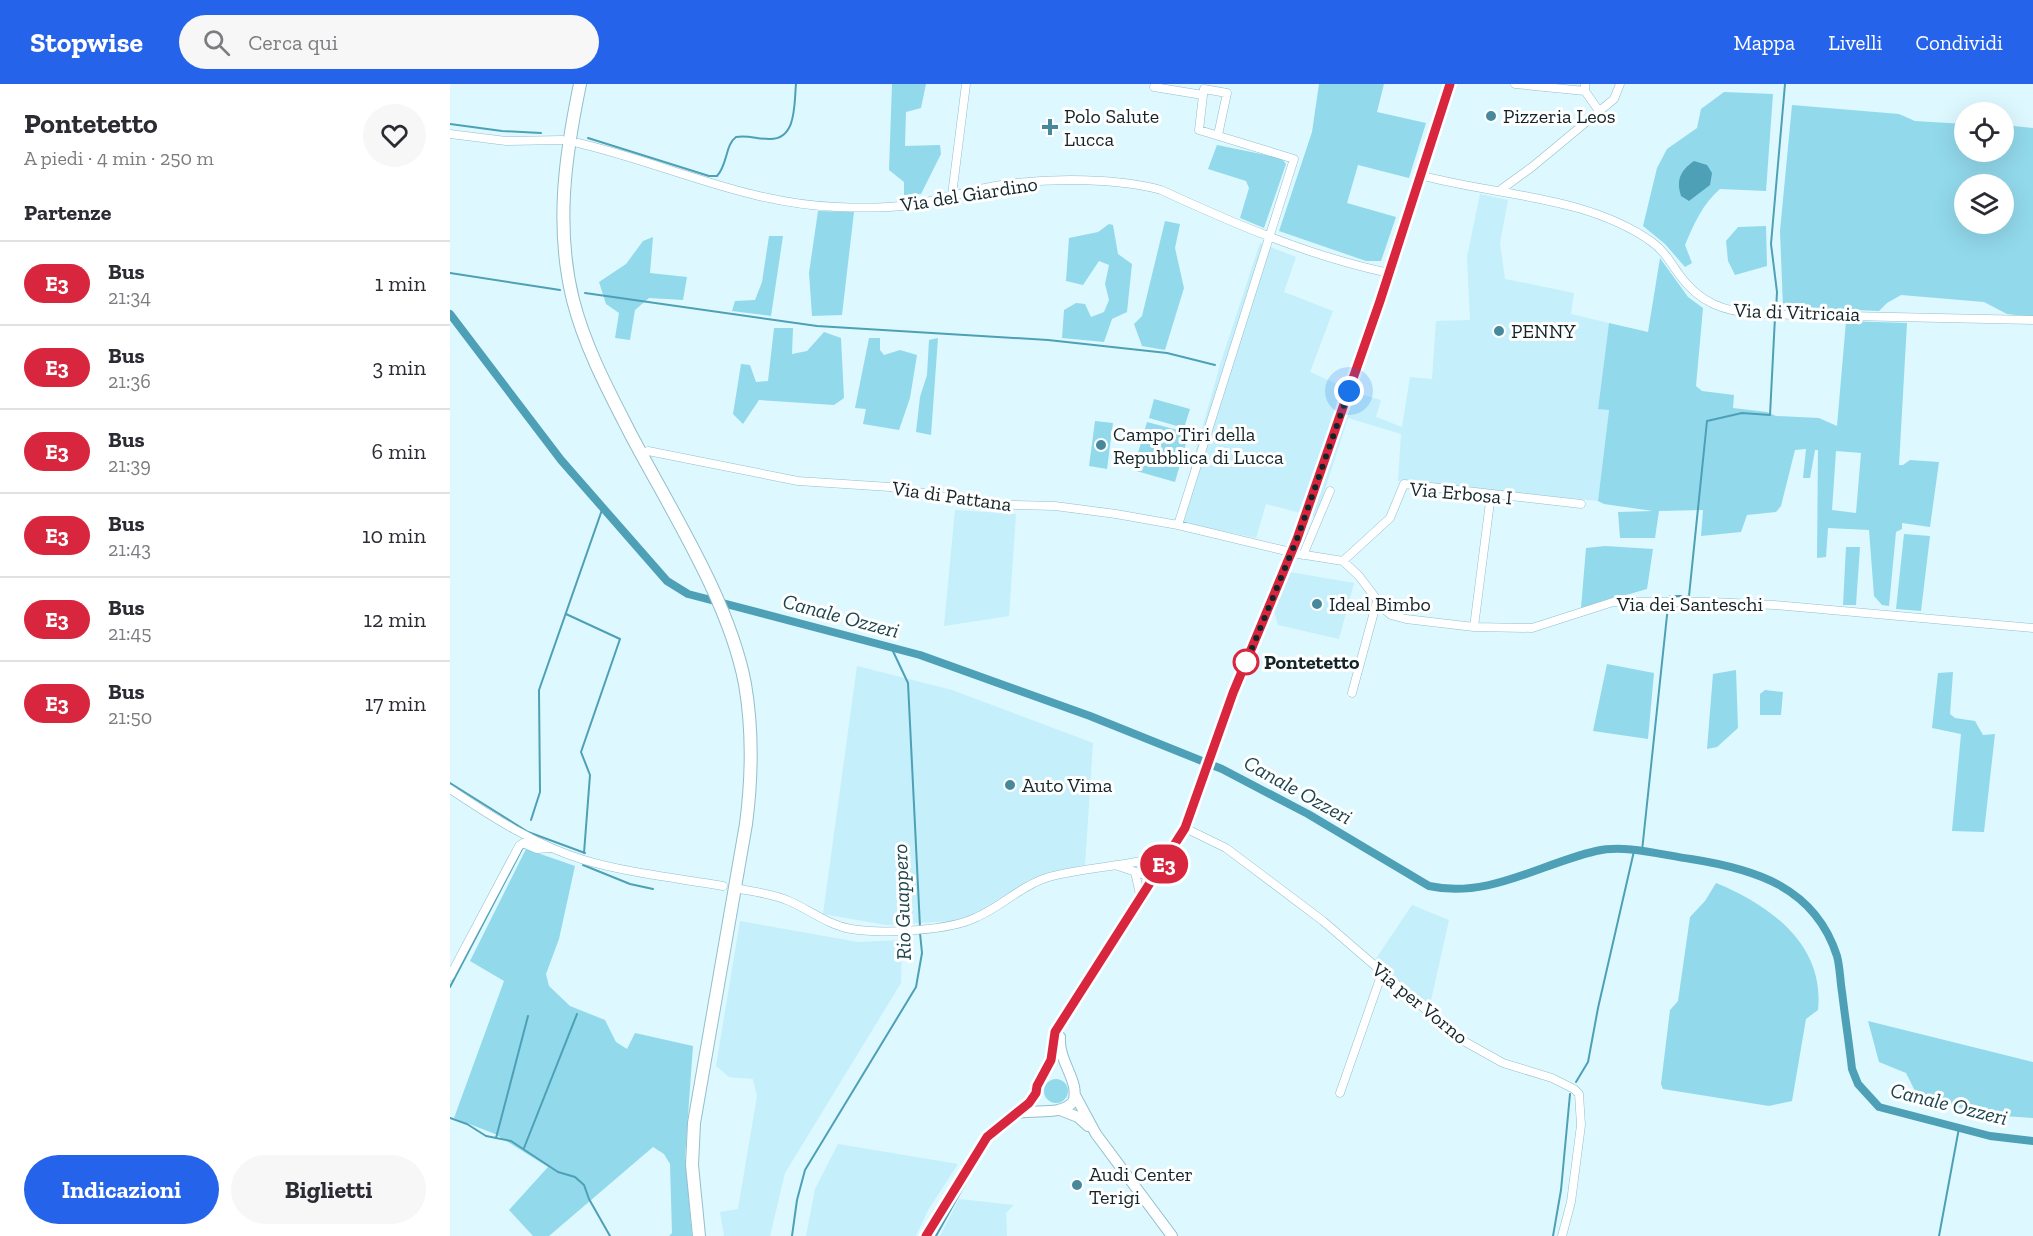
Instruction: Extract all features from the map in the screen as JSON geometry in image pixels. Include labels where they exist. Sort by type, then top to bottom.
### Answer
[{"type":"main road","points":[[580,84],[566,158],[562,196],[565,256],[573,301],[596,365],[697,560],[731,635],[746,691],[751,744],[750,785],[729,931],[694,1123],[692,1165],[699,1236]]},
{"type":"main road","points":[[926,1236],[987,1137],[1029,1103],[1036,1093],[1037,1086],[1051,1060],[1055,1032],[1185,828],[1218,742],[1233,693],[1297,553],[1450,84]]},
{"type":"main road","points":[[1066,1016],[1060,1048],[1069,1076],[1075,1086],[1075,1095],[1096,1134],[1172,1236]]},
{"type":"main road","points":[[1044,1075],[1055,1071],[1069,1076]]},
{"type":"main road","points":[[1036,1093],[1041,1104],[1078,1117],[1096,1134]]},
{"type":"main road","points":[[1013,1114],[1034,1109],[1056,1110],[1069,1106],[1075,1095]]},
{"type":"street","points":[[952,195],[966,84]]},
{"type":"street","points":[[1515,84],[1585,87],[1599,111]]},
{"type":"street","points":[[1499,191],[1614,99],[1620,84]]},
{"type":"street","points":[[1154,87],[1203,95]]},
{"type":"street","points":[[1178,525],[1294,159],[1222,139],[1218,135],[1199,130],[1204,89],[1227,93],[1218,135]]},
{"type":"street","points":[[450,134],[506,141],[562,140]]},
{"type":"street","name":"Via del Giardino","points":[[578,143],[714,185],[816,206],[910,205],[952,195],[1030,183],[1113,181],[1141,185],[1161,190],[1270,236],[1346,264],[1389,273]]},
{"type":"street","name":"Via di Vitricaia","points":[[1420,175],[1582,210],[1638,233],[1663,251],[1694,293],[1708,303],[1740,313],[2033,320]]},
{"type":"street","name":"Via di Pattana","points":[[648,450],[798,481],[890,487],[984,504],[1055,506],[1178,525],[1297,553]]},
{"type":"street","name":"Via Erbosa I","points":[[1343,561],[1390,518],[1404,484],[1581,504]]},
{"type":"street","points":[[1330,492],[1297,553],[1343,561]]},
{"type":"street","points":[[1474,627],[1491,494]]},
{"type":"street","name":"Via dei Santeschi","points":[[1343,561],[1359,576],[1377,601],[1391,615],[1474,627],[1532,627],[1614,602],[1666,602],[1774,604],[2033,628]]},
{"type":"street","points":[[1352,693],[1377,601]]},
{"type":"street","points":[[450,789],[489,816],[552,848],[605,864],[723,886]]},
{"type":"street","name":"Via per Vorno","points":[[1185,828],[1226,848],[1323,921],[1460,1039],[1503,1063],[1565,1083],[1579,1094],[1581,1125],[1571,1202],[1562,1236]]},
{"type":"street","points":[[450,976],[519,846],[523,843],[537,849],[552,848]]},
{"type":"street","points":[[740,889],[777,897],[832,924],[850,929],[932,928],[960,924],[979,917],[1034,882],[1074,872],[1142,862],[1171,853]]},
{"type":"street","points":[[1116,866],[1148,876],[1156,875],[1153,867],[1142,862]]},
{"type":"street","points":[[1135,872],[1141,899]]},
{"type":"street","points":[[1340,1093],[1382,973]]},
{"type":"shaded area","points":[[892,84],[926,84],[921,108],[906,112],[905,146],[940,145],[941,154],[921,194],[904,195],[904,182],[889,170]]},
{"type":"shaded area","points":[[1319,84],[1384,84],[1377,112],[1426,123],[1409,178],[1358,165],[1347,203],[1396,217],[1381,261],[1366,261],[1279,231],[1312,132]]},
{"type":"shaded area","points":[[1724,92],[1773,94],[1766,191],[1720,189],[1708,201],[1691,230],[1685,245],[1692,263],[1685,267],[1665,244],[1643,226],[1657,168],[1667,149],[1697,128],[1701,109]]},
{"type":"shaded area","points":[[1792,105],[1899,114],[1915,121],[1954,123],[1954,162],[2014,162],[2014,126],[2033,128],[2033,317],[2007,314],[1984,302],[1901,295],[1879,311],[1783,307],[1780,231]]},
{"type":"shaded area","points":[[1217,145],[1281,158],[1286,164],[1264,228],[1240,218],[1249,188],[1246,181],[1208,169]]},
{"type":"shaded area","points":[[1694,161],[1707,165],[1712,173],[1710,185],[1689,201],[1681,196],[1679,181],[1685,168]]},
{"type":"shaded area","points":[[1480,194],[1508,200],[1500,243],[1505,279],[1574,293],[1571,314],[1609,323],[1598,408],[1609,410],[1598,501],[1398,481],[1401,434],[1348,418],[1316,517],[1266,504],[1256,538],[1176,521],[1220,365],[1260,243],[1296,257],[1284,292],[1333,311],[1310,372],[1357,393],[1381,400],[1376,417],[1402,427],[1410,377],[1432,379],[1436,321],[1470,320],[1467,257]]},
{"type":"shaded area","points":[[818,211],[854,212],[842,315],[812,316],[809,273]]},
{"type":"shaded area","points":[[1165,221],[1180,224],[1175,248],[1184,288],[1165,350],[1142,346],[1134,324],[1142,316]]},
{"type":"shaded area","points":[[1109,224],[1113,225],[1118,254],[1132,264],[1127,312],[1112,319],[1104,342],[1062,338],[1064,310],[1076,303],[1085,304],[1091,317],[1104,312],[1109,300],[1105,284],[1109,265],[1099,261],[1083,285],[1066,281],[1069,238],[1098,232]]},
{"type":"shaded area","points":[[1766,226],[1767,266],[1735,275],[1728,261],[1726,241],[1738,227]]},
{"type":"shaded area","points":[[769,236],[783,236],[771,316],[732,311],[735,301],[755,300],[762,282]]},
{"type":"shaded area","points":[[653,237],[650,273],[687,277],[683,300],[649,298],[635,310],[630,340],[615,338],[619,313],[606,304],[599,282],[626,264],[643,241]]},
{"type":"shaded area","points":[[1660,258],[1688,297],[1703,308],[1696,386],[1702,391],[1734,395],[1733,408],[1767,412],[1776,416],[1819,418],[1837,426],[1846,321],[1907,323],[1899,465],[1910,460],[1939,462],[1930,527],[1902,523],[1902,529],[1896,532],[1889,606],[1882,605],[1874,596],[1869,530],[1828,528],[1826,557],[1817,558],[1818,450],[1815,450],[1810,478],[1803,478],[1806,449],[1795,450],[1781,506],[1776,512],[1747,515],[1741,532],[1701,536],[1703,510],[1659,511],[1655,538],[1620,538],[1618,512],[1653,511],[1604,504],[1598,501],[1609,410],[1598,409],[1609,323],[1648,332]],"holes":[[[1836,451],[1861,453],[1856,513],[1832,510]]]},
{"type":"shaded area","points":[[774,328],[793,328],[792,354],[807,351],[824,332],[841,338],[844,398],[834,405],[759,400],[743,424],[733,414],[741,364],[750,365],[756,382],[768,381]]},
{"type":"shaded area","points":[[869,338],[880,338],[880,350],[884,355],[900,350],[917,355],[910,398],[899,430],[863,424],[866,409],[855,408]]},
{"type":"shaded area","points":[[938,338],[931,435],[916,432],[920,397],[927,375],[929,340]]},
{"type":"shaded area","points":[[1154,399],[1190,409],[1184,428],[1149,418]]},
{"type":"shaded area","name":"Campo Tiri della Repubblica di Lucca","points":[[1095,421],[1113,423],[1107,469],[1089,466]]},
{"type":"shaded area","points":[[1147,422],[1189,433],[1175,482],[1133,470]]},
{"type":"shaded area","points":[[955,510],[1016,514],[1009,616],[944,626]]},
{"type":"shaded area","points":[[1904,534],[1930,536],[1921,611],[1896,609]]},
{"type":"shaded area","points":[[1605,546],[1653,549],[1647,589],[1581,608],[1586,548]]},
{"type":"shaded area","points":[[1846,547],[1860,547],[1856,605],[1843,605]]},
{"type":"shaded area","points":[[1290,572],[1354,583],[1339,639],[1278,625],[1274,611]]},
{"type":"shaded area","points":[[1607,664],[1654,673],[1648,739],[1593,731]]},
{"type":"shaded area","points":[[857,666],[952,690],[1093,743],[1085,865],[1049,872],[1029,880],[972,915],[952,921],[886,925],[823,914]]},
{"type":"shaded area","points":[[1736,670],[1738,728],[1717,747],[1707,749],[1713,674]]},
{"type":"shaded area","points":[[1953,672],[1950,714],[1955,718],[1975,721],[1983,735],[1995,734],[1984,832],[1952,831],[1961,734],[1932,728],[1938,673]]},
{"type":"shaded area","points":[[1765,690],[1783,692],[1781,715],[1760,715],[1760,694]]},
{"type":"shaded area","points":[[526,849],[575,866],[559,939],[546,974],[549,986],[570,1006],[605,1020],[616,1042],[627,1049],[635,1033],[693,1046],[685,1157],[692,1236],[669,1236],[672,1233],[670,1164],[664,1154],[653,1147],[549,1236],[533,1236],[509,1210],[548,1167],[495,1134],[454,1118],[504,981],[470,961]]},
{"type":"shaded area","points":[[1716,883],[1756,903],[1774,916],[1790,930],[1803,947],[1813,966],[1818,987],[1818,1010],[1806,1019],[1792,1101],[1769,1106],[1663,1089],[1661,1084],[1670,1010],[1678,1001],[1690,917],[1705,901]]},
{"type":"shaded area","points":[[1412,905],[1449,920],[1430,1005],[1375,960]]},
{"type":"shaded area","points":[[740,921],[858,942],[902,940],[901,983],[785,1173],[770,1236],[724,1236],[720,1212],[738,1209],[757,1096],[753,1079],[729,1077],[716,1066]]},
{"type":"shaded area","points":[[1868,1021],[2033,1062],[2033,1118],[1989,1115],[1918,1097],[1906,1073],[1879,1062]]},
{"type":"shaded area","points":[[1056,1079],[1065,1082],[1068,1091],[1065,1100],[1056,1103],[1047,1100],[1044,1091],[1047,1082]]},
{"type":"shaded area","points":[[838,1144],[958,1164],[928,1210],[916,1236],[806,1236],[815,1189]]},
{"type":"shaded area","points":[[959,1199],[1014,1205],[1006,1213],[1007,1236],[940,1236]]},
{"type":"waterway","points":[[588,138],[709,176],[717,176],[732,140],[736,137],[769,139],[785,134],[794,110],[796,84]]},
{"type":"waterway","points":[[1776,311],[1777,292],[1771,244],[1785,84]]},
{"type":"waterway","points":[[450,124],[502,131],[541,133]]},
{"type":"waterway","points":[[450,273],[560,290]]},
{"type":"waterway","points":[[585,293],[817,326],[1048,340],[1167,353],[1215,365]]},
{"type":"waterway","name":"Canale Ozzeri","points":[[450,314],[561,460],[667,581],[688,594],[920,655],[1090,716],[1222,769],[1308,814],[1429,886],[1451,889],[1493,884],[1607,849],[1644,851],[1715,863],[1760,876],[1780,885],[1798,898],[1814,913],[1827,932],[1838,960],[1852,1069],[1858,1084],[1879,1107],[1990,1136],[2033,1141]]},
{"type":"waterway","points":[[1670,596],[1689,596],[1707,421],[1742,413],[1770,415],[1775,317]]},
{"type":"waterway","points":[[531,820],[540,792],[539,690],[603,507]]},
{"type":"waterway","points":[[1642,851],[1668,606]]},
{"type":"waterway","points":[[566,614],[620,639],[581,752],[590,775],[584,853]]},
{"type":"waterway","name":"Rio Guappero","points":[[891,647],[908,683],[920,927]]},
{"type":"waterway","points":[[450,783],[528,832],[585,853]]},
{"type":"waterway","points":[[450,987],[523,847]]},
{"type":"waterway","points":[[1576,1082],[1588,1062],[1634,851]]},
{"type":"waterway","points":[[583,865],[630,884],[653,889]]},
{"type":"waterway","name":"Rio Guappero","points":[[792,1236],[797,1200],[805,1170],[916,987],[922,953],[920,933]]},
{"type":"waterway","points":[[524,1148],[577,1014]]},
{"type":"waterway","points":[[496,1138],[528,1016]]},
{"type":"waterway","points":[[1553,1236],[1561,1190],[1570,1094]]},
{"type":"waterway","points":[[450,1118],[467,1124],[486,1136],[511,1141],[558,1172],[575,1177],[584,1185],[589,1199],[610,1236]]},
{"type":"waterway","points":[[1939,1236],[1959,1128]]},
{"type":"waterway","points":[[936,1236],[971,1173]]},
{"type":"bus line","name":"E3","points":[[926,1236],[952,1190],[987,1137],[994,1129],[1029,1103],[1036,1093],[1037,1086],[1051,1060],[1055,1032],[1185,828],[1218,742],[1233,693],[1297,539],[1380,301],[1450,84]]},
{"type":"place","name":"Pizzeria Leos","points":[[1491,116]]},
{"type":"place","name":"Polo Salute Lucca","points":[[1050,127]]},
{"type":"place","name":"PENNY","points":[[1499,331]]},
{"type":"place","name":"Campo Tiri della Repubblica di Lucca","points":[[1101,445]]},
{"type":"place","name":"Ideal Bimbo","points":[[1317,604]]},
{"type":"place","name":"Pontetetto","points":[[1246,662]]},
{"type":"place","name":"Auto Vima","points":[[1010,785]]},
{"type":"place","name":"Audi Center Terigi","points":[[1077,1185]]},
{"type":"route","points":[[1246,662],[1243,670],[1297,539],[1349,391]]}]
